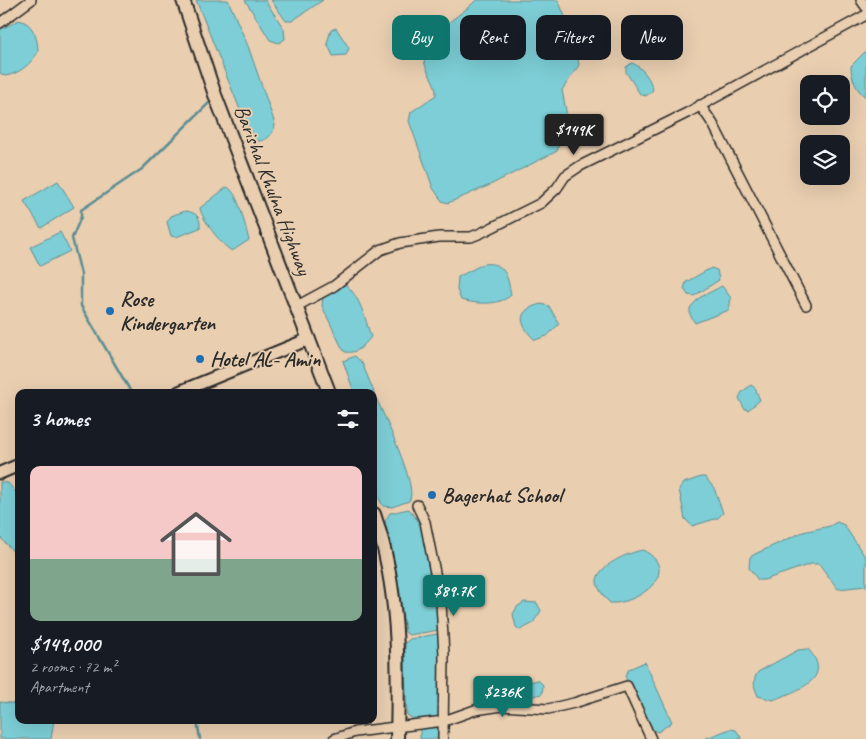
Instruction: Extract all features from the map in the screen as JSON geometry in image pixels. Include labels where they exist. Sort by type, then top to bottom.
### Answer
[{"type":"highway","name":"Barishal Khulna Highway","points":[[183,0],[215,95],[328,389]]},
{"type":"highway","points":[[377,525],[388,566],[398,632],[397,733]]},
{"type":"main road","points":[[186,389],[309,339]]},
{"type":"main road","points":[[0,473],[15,467]]},
{"type":"street","points":[[0,23],[31,0]]},
{"type":"street","points":[[861,0],[866,7]]},
{"type":"street","points":[[297,306],[334,286],[380,250],[400,243],[439,237],[471,237],[482,233],[540,203],[557,188],[565,176],[580,166],[700,105],[866,15]]},
{"type":"street","points":[[700,105],[713,124],[806,306]]},
{"type":"street","points":[[417,505],[425,522],[441,603],[444,654],[444,739]]},
{"type":"street","points":[[334,739],[355,732],[397,733],[444,721],[474,710],[502,706],[548,709],[574,703],[627,686],[650,739]]},
{"type":"water","points":[[196,0],[228,0],[248,46],[275,124],[273,131],[266,139],[255,141],[251,137]]},
{"type":"water","points":[[245,0],[265,0],[284,29],[285,39],[279,43],[270,40]]},
{"type":"water","points":[[271,0],[323,0],[292,21],[286,21]]},
{"type":"water","points":[[476,0],[558,0],[564,15],[536,15],[536,60],[578,60],[579,65],[562,90],[569,126],[560,141],[557,151],[490,185],[448,203],[442,201],[433,188],[409,121],[411,112],[436,95],[435,85],[426,69],[424,60],[450,60],[450,21]]},
{"type":"water","points":[[19,20],[28,24],[34,32],[38,52],[24,68],[5,76],[0,73],[0,30]]},
{"type":"water","points":[[336,28],[349,48],[346,55],[333,56],[327,43],[331,30]]},
{"type":"water","points":[[866,51],[866,97],[859,91],[855,83],[851,66]]},
{"type":"water","points":[[632,63],[648,77],[653,90],[646,96],[640,94],[626,72],[626,67]]},
{"type":"water","points":[[58,181],[74,207],[41,228],[24,201]]},
{"type":"water","points":[[227,187],[231,190],[238,203],[249,240],[232,251],[223,244],[213,231],[201,213],[200,208]]},
{"type":"water","points":[[185,211],[197,216],[200,221],[200,228],[176,237],[171,236],[167,222],[171,216]]},
{"type":"water","points":[[60,232],[70,251],[40,266],[30,247]]},
{"type":"water","points":[[483,264],[496,265],[501,268],[507,276],[511,295],[506,299],[494,302],[480,303],[461,300],[457,290],[458,277]]},
{"type":"water","points":[[711,268],[717,270],[719,280],[694,296],[688,295],[684,289],[686,282]]},
{"type":"water","points":[[340,284],[345,284],[355,295],[371,337],[360,349],[353,352],[345,352],[342,348],[322,306],[323,296]]},
{"type":"water","points":[[722,286],[731,298],[729,310],[695,323],[690,315],[690,308],[699,298]]},
{"type":"water","points":[[541,304],[549,306],[559,324],[547,336],[535,340],[526,329],[522,319],[523,314],[527,310]]},
{"type":"water","points":[[355,356],[362,363],[373,389],[353,389],[343,361]]},
{"type":"water","points":[[751,385],[755,388],[760,400],[748,410],[744,408],[739,398],[742,392]]},
{"type":"water","points":[[377,400],[405,466],[411,494],[409,501],[392,507],[383,506],[378,495]]},
{"type":"water","points":[[705,477],[714,488],[723,513],[718,518],[692,526],[685,519],[679,489],[684,483]]},
{"type":"water","points":[[0,482],[8,483],[15,491],[15,554],[0,537]]},
{"type":"water","points":[[409,509],[422,526],[437,599],[439,630],[409,635],[405,632],[397,573],[385,521],[390,513]]},
{"type":"water","points":[[837,522],[844,525],[866,558],[866,586],[838,589],[819,564],[811,564],[764,580],[758,580],[749,568],[750,557],[755,554],[803,532],[830,526]]},
{"type":"water","points":[[643,550],[654,559],[659,568],[658,577],[652,586],[632,599],[610,603],[599,589],[598,577],[614,561]]},
{"type":"water","points":[[524,602],[537,603],[541,611],[532,624],[520,630],[516,627],[513,614],[517,607]]},
{"type":"water","points":[[437,634],[441,635],[443,715],[438,718],[415,720],[407,715],[405,643],[410,639]]},
{"type":"water","points":[[808,649],[815,660],[817,669],[815,676],[809,683],[792,693],[773,700],[758,696],[754,684],[758,672],[798,650]]},
{"type":"water","points":[[645,662],[672,722],[658,732],[650,729],[625,676],[629,669]]},
{"type":"water","points":[[538,680],[543,685],[542,694],[518,699],[514,688],[516,685]]},
{"type":"water","points":[[0,702],[15,704],[15,724],[53,724],[51,739],[0,739]]},
{"type":"water","points":[[420,726],[441,726],[441,739],[420,739]]},
{"type":"water","points":[[730,729],[736,730],[742,739],[704,739]]},
{"type":"waterway","points":[[129,389],[81,306],[81,274],[72,238],[81,217],[81,210],[142,169],[212,100]]},
{"type":"waterway","points":[[198,724],[200,739]]},
{"type":"place","name":"Rose Kindergarten","points":[[110,311]]},
{"type":"place","name":"Hotel AL- Amin","points":[[200,359]]},
{"type":"place","name":"Bagerhat School","points":[[432,495]]}]
